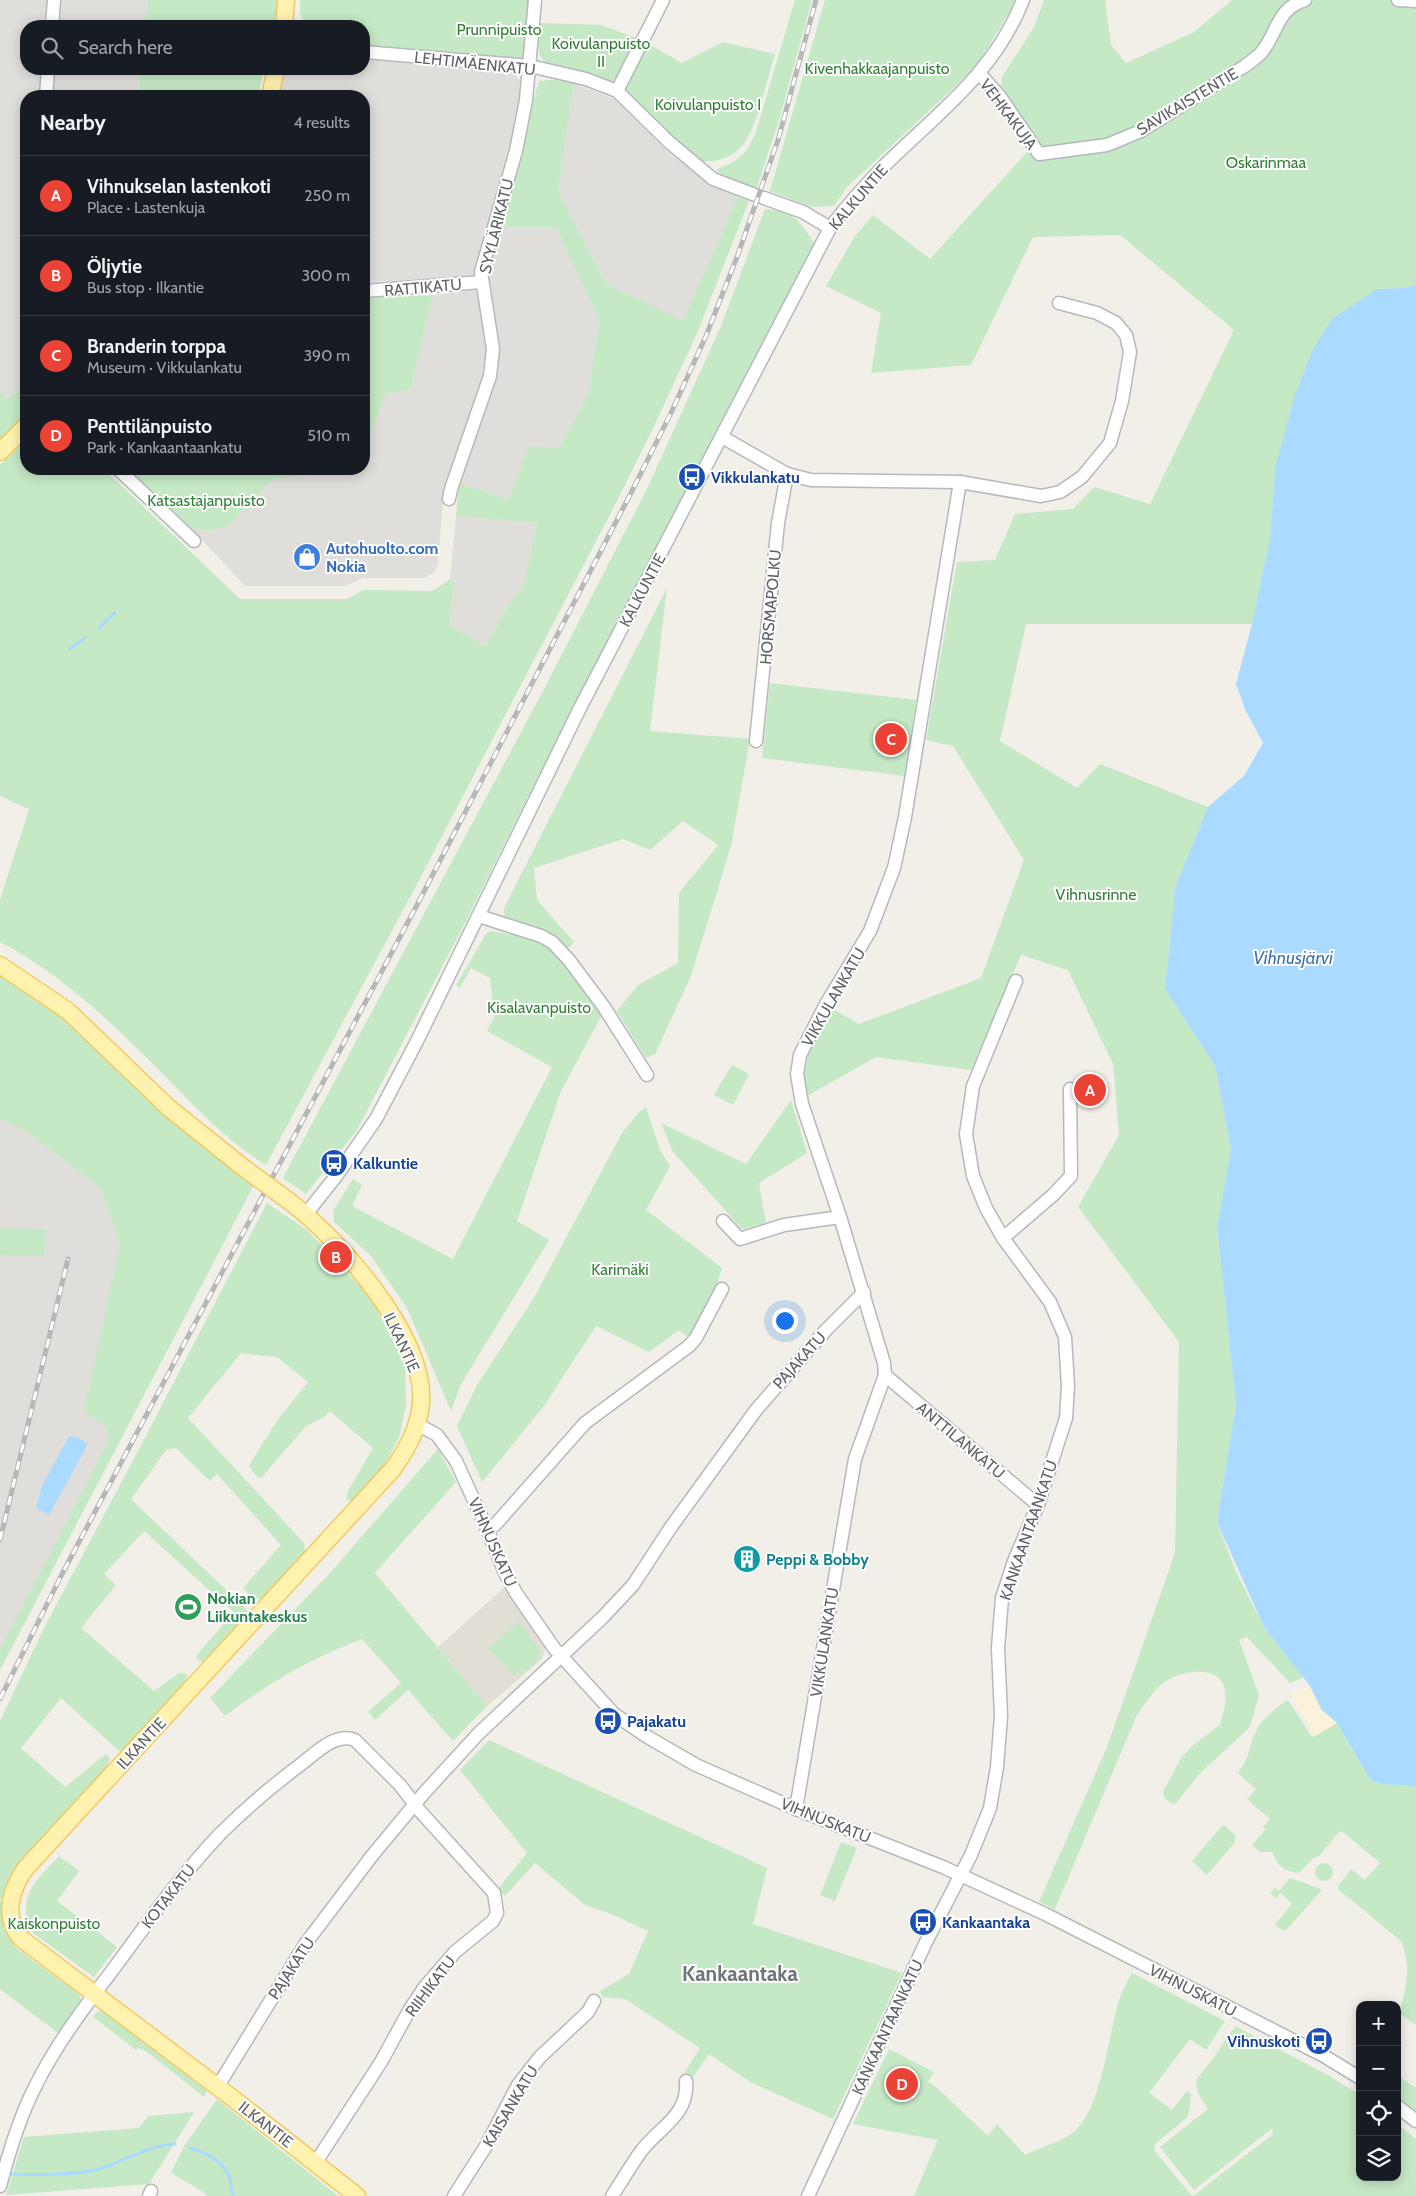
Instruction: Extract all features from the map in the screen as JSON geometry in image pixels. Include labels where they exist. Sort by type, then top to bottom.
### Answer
[{"type":"main road","points":[[284,20],[286,0]]},
{"type":"main road","points":[[271,90],[275,75]]},
{"type":"main road","points":[[0,452],[20,432]]},
{"type":"main road","name":"ILKANTIE","points":[[0,965],[68,1011],[169,1108],[244,1168],[306,1214],[360,1270],[399,1327],[419,1379],[421,1402],[417,1424],[409,1444],[393,1469],[25,1869],[10,1896],[10,1907],[16,1933],[94,1995],[218,2086],[357,2196]]},
{"type":"street","points":[[52,20],[54,0]]},
{"type":"street","name":"SYYLÄRIKATU","points":[[449,499],[486,392],[492,363],[493,349],[481,272],[516,151],[530,66],[535,0]]},
{"type":"street","points":[[617,91],[663,0]]},
{"type":"street","name":"KALKUNTIE","points":[[306,1214],[337,1175],[376,1119],[479,916],[579,710],[830,228],[866,185],[980,74],[1005,39],[1023,0]]},
{"type":"street","name":"SAVIKAISTENTIE","points":[[1039,154],[1107,145],[1141,131],[1245,66],[1261,53],[1285,10],[1294,3],[1304,0]]},
{"type":"street","points":[[1398,0],[1416,2]]},
{"type":"street","name":"LEHTIMÄENKATU","points":[[370,53],[530,66],[586,79],[617,91],[669,142],[713,179],[803,212],[830,228]]},
{"type":"street","name":"VEHKAKUJA","points":[[980,74],[1001,98],[1039,154]]},
{"type":"street","points":[[46,90],[48,75]]},
{"type":"street","name":"RATTIKATU","points":[[370,291],[482,282]]},
{"type":"street","points":[[722,437],[787,474],[811,480],[960,482],[1041,496],[1060,492],[1082,476],[1110,442],[1122,401],[1130,352],[1126,335],[1116,323],[1097,313],[1058,303]]},
{"type":"street","name":"HORSMAPOLKU","points":[[756,741],[778,523],[787,474]]},
{"type":"street","points":[[124,475],[194,541]]},
{"type":"street","name":"VIKKULANKATU","points":[[796,1809],[855,1458],[884,1374],[884,1363],[864,1292],[802,1104],[798,1089],[797,1065],[811,1031],[870,932],[894,868],[913,769],[960,482]]},
{"type":"street","points":[[479,916],[541,936],[552,942],[569,960],[604,1007],[646,1074]]},
{"type":"street","name":"KANKAANTAANKATU","points":[[808,2196],[926,1942],[960,1874],[972,1855],[990,1808],[997,1767],[1001,1716],[998,1648],[1002,1598],[1014,1561],[1038,1505],[1066,1418],[1068,1386],[1065,1337],[1050,1302],[1004,1238],[986,1208],[973,1176],[966,1134],[973,1086],[1016,980]]},
{"type":"street","points":[[1004,1238],[1071,1176],[1070,1089]]},
{"type":"street","points":[[724,1221],[740,1239],[784,1225],[840,1217]]},
{"type":"street","points":[[487,1529],[495,1525],[585,1423],[689,1346],[696,1338],[722,1289]]},
{"type":"street","name":"PAJAKATU","points":[[218,2086],[306,1943],[371,1857],[415,1804],[479,1733],[603,1617],[633,1585],[670,1527],[756,1410],[826,1330],[864,1292]]},
{"type":"street","name":"ANTTILANKATU","points":[[884,1374],[1038,1505]]},
{"type":"street","name":"VIHNUSKATU","points":[[417,1424],[437,1435],[456,1461],[505,1574],[516,1593],[561,1656],[614,1714],[657,1743],[696,1765],[796,1809],[831,1821],[960,1874],[1045,1914],[1324,2056],[1356,2076]]},
{"type":"street","name":"KOTAKATU","points":[[0,2186],[9,2151],[35,2086],[54,2052],[172,1890],[221,1834],[280,1781],[338,1738],[346,1737],[355,1740],[400,1785],[415,1804]]},
{"type":"street","name":"RIIHIKATU","points":[[316,2162],[381,2062],[410,2009],[424,1988],[455,1952],[493,1921],[497,1913],[494,1893],[415,1804]]},
{"type":"street","name":"KAISANKATU","points":[[454,2196],[486,2146],[518,2085],[540,2057],[588,2012],[594,2001]]},
{"type":"street","points":[[612,2196],[642,2150],[680,2111],[685,2101],[686,2081]]},
{"type":"street","points":[[1401,2109],[1416,2121]]},
{"type":"shaded area","points":[[0,0],[148,0],[146,20],[20,20],[20,75],[140,75],[139,90],[20,90],[20,388],[6,399],[0,391]]},
{"type":"shaded area","points":[[370,60],[514,73],[522,83],[509,152],[477,269],[473,275],[469,277],[370,282],[370,90],[280,90],[283,75],[370,75]]},
{"type":"shaded area","points":[[574,83],[614,99],[670,154],[712,185],[738,197],[683,322],[606,283],[558,192]]},
{"type":"shaded area","points":[[556,227],[599,318],[588,396],[558,448],[529,446],[508,499],[459,483],[491,392],[486,274],[499,228]]},
{"type":"shaded area","points":[[477,291],[487,349],[485,373],[480,392],[444,486],[438,565],[434,572],[424,578],[363,578],[344,586],[245,586],[191,528],[207,531],[228,526],[273,479],[320,475],[370,475],[370,436],[386,394],[410,390],[433,295]]},
{"type":"shaded area","points":[[456,516],[537,523],[524,585],[508,605],[486,646],[450,626],[454,582],[450,579]]},
{"type":"shaded area","points":[[0,1119],[25,1130],[101,1189],[120,1244],[103,1424],[111,1438],[0,1650]]},
{"type":"shaded area","points":[[505,1587],[544,1645],[545,1650],[541,1660],[487,1706],[438,1647]]},
{"type":"green space","points":[[148,0],[277,0],[275,20],[146,20]]},
{"type":"green space","name":"Prunnipuisto","points":[[300,0],[530,0],[526,55],[521,60],[370,47],[370,20],[303,20],[300,13]]},
{"type":"green space","points":[[795,0],[812,0],[779,120],[756,190],[728,179],[717,169],[741,156],[755,135]]},
{"type":"green space","name":"Kivenhakkaajanpuisto","points":[[825,0],[1015,0],[976,67],[847,187],[834,206],[812,207],[770,191]]},
{"type":"green space","name":"Oskarinmaa","points":[[1044,0],[1105,0],[1111,45],[1126,63],[1194,32],[1232,0],[1416,0],[1416,285],[1405,288],[1377,289],[1275,468],[1270,538],[1252,624],[1026,624],[1000,741],[1077,788],[1100,764],[1208,807],[1175,888],[1165,989],[1215,1066],[1231,1149],[1217,1227],[1236,1404],[1217,1522],[1235,1570],[1264,1627],[1304,1677],[1290,1683],[1247,1637],[1239,1640],[1259,1695],[1250,1726],[1201,1772],[1176,1803],[1172,1804],[1164,1797],[1163,1792],[1181,1758],[1192,1746],[1220,1725],[1225,1705],[1224,1687],[1221,1680],[1215,1675],[1206,1672],[1194,1672],[1178,1675],[1166,1681],[1158,1688],[1136,1717],[1055,1909],[1039,1902],[1107,1747],[1175,1553],[1179,1342],[1078,1207],[1119,1135],[1113,1064],[1068,970],[1021,955],[971,1070],[876,1057],[807,1096],[804,1077],[808,1055],[833,1009],[859,1024],[981,978],[1024,860],[953,746],[926,740],[957,562],[995,560],[1015,514],[1073,509],[1094,487],[1150,504],[1234,330],[1120,235],[1033,237],[971,365],[871,373],[881,313],[826,286],[855,236],[873,215],[930,259],[1038,140],[1001,86],[1002,77],[1034,27]]},
{"type":"green space","name":"Koivulanpuisto II","points":[[540,23],[601,25],[639,39],[619,79],[607,82],[547,64],[539,51]]},
{"type":"green space","name":"Koivulanpuisto I","points":[[723,42],[775,54],[757,117],[741,147],[727,157],[716,161],[699,160],[685,150],[629,94],[626,89],[627,83],[647,43],[682,63]]},
{"type":"green space","points":[[140,75],[263,75],[259,90],[139,90]]},
{"type":"green space","points":[[559,79],[574,83],[558,192],[606,283],[683,321],[738,197],[749,201],[698,331],[616,503],[416,886],[266,1165],[212,1123],[126,1037],[87,1002],[45,970],[0,942],[0,900],[29,809],[0,796],[0,465],[20,446],[20,475],[110,475],[240,599],[347,599],[363,590],[432,591],[450,579],[454,582],[450,626],[486,646],[508,605],[524,585],[537,523],[456,516],[459,483],[508,499],[529,446],[558,448],[588,396],[599,319],[556,227],[499,228],[539,81]]},
{"type":"green space","points":[[765,209],[783,212],[795,218],[814,243],[571,710],[467,919],[357,1130],[306,1194],[283,1178],[544,689],[647,489],[721,326]]},
{"type":"green space","points":[[433,295],[410,390],[386,394],[370,436],[370,298]]},
{"type":"green space","points":[[20,388],[20,423],[0,443],[0,391],[6,399]]},
{"type":"green space","name":"Katsastajanpuisto","points":[[135,475],[320,475],[273,479],[228,526],[207,531],[191,528]]},
{"type":"green space","points":[[667,588],[650,731],[750,739],[731,846],[691,976],[655,1054],[646,1058],[617,1011],[638,985],[678,963],[679,893],[718,845],[683,821],[650,850],[623,839],[534,868],[537,900],[574,942],[568,948],[541,928],[505,917],[504,908]]},
{"type":"green space","points":[[770,683],[916,700],[905,776],[762,758]]},
{"type":"green space","name":"Kisalavanpuisto","points":[[491,931],[537,939],[556,954],[603,1013],[561,1091],[517,1221],[549,1240],[461,1384],[451,1411],[407,1308],[371,1256],[334,1222],[333,1211],[353,1179],[362,1185],[352,1206],[453,1259],[552,1067],[487,1031],[494,1017],[490,978],[471,968],[460,988],[456,985],[486,934]]},
{"type":"green space","points":[[0,974],[86,1035],[185,1132],[254,1185],[0,1670],[0,1650],[110,1438],[103,1424],[84,1412],[120,1244],[101,1189],[25,1130],[0,1119]]},
{"type":"green space","points":[[732,1065],[749,1074],[733,1105],[714,1095]]},
{"type":"green space","points":[[791,1100],[807,1153],[759,1183],[766,1223],[742,1229],[673,1152],[661,1123],[746,1164]]},
{"type":"green space","name":"Karimäki","points":[[646,1107],[660,1150],[670,1166],[646,1210],[722,1268],[714,1293],[689,1338],[679,1330],[649,1352],[596,1326],[544,1406],[482,1482],[457,1426],[476,1387],[535,1296],[622,1133],[639,1112]]},
{"type":"green space","points":[[267,1203],[308,1231],[371,1298],[405,1364],[406,1405],[399,1438],[382,1469],[353,1502],[346,1499],[348,1491],[373,1448],[330,1411],[323,1418],[306,1426],[261,1478],[257,1477],[249,1466],[251,1462],[279,1418],[308,1382],[277,1357],[241,1353],[188,1418],[304,1543],[305,1550],[302,1558],[263,1600],[253,1598],[243,1588],[281,1545],[217,1474],[210,1481],[176,1448],[166,1450],[131,1499],[248,1611],[247,1617],[206,1662],[201,1662],[196,1658],[197,1655],[234,1612],[144,1531],[104,1574],[116,1585],[81,1628],[154,1691],[179,1673],[187,1674],[187,1683],[125,1750],[119,1751],[61,1698],[21,1748],[65,1787],[106,1754],[110,1759],[106,1770],[13,1870],[1,1900],[3,1928],[16,1948],[79,1994],[82,2004],[59,2034],[0,1989],[0,1721],[44,1628]]},
{"type":"green space","points":[[0,1228],[46,1229],[44,1256],[0,1255]]},
{"type":"green space","points":[[438,1449],[456,1482],[375,1573],[487,1706],[453,1741],[408,1690],[375,1720],[368,1712],[401,1683],[362,1639],[291,1672],[258,1692],[225,1716],[210,1698],[329,1574]]},
{"type":"green space","points":[[519,1621],[540,1650],[539,1659],[520,1675],[518,1671],[513,1675],[489,1648]]},
{"type":"green space","points":[[1288,1700],[1312,1737],[1337,1723],[1371,1781],[1382,1784],[1416,1787],[1416,2025],[1401,2015],[1407,1978],[1407,1960],[1401,1941],[1338,1889],[1338,1886],[1351,1869],[1365,1880],[1380,1863],[1342,1831],[1339,1832],[1319,1856],[1312,1859],[1299,1873],[1282,1867],[1272,1852],[1260,1852],[1252,1845],[1266,1829],[1263,1827],[1270,1819],[1247,1799],[1256,1789],[1238,1773],[1247,1758],[1261,1723]]},
{"type":"green space","points":[[489,1740],[767,1868],[753,1924],[902,1973],[833,2119],[752,2083],[709,2054],[693,2077],[684,2073],[700,2048],[625,1999],[602,1997],[600,1991],[629,1974],[648,1931],[611,1914],[585,1905],[535,1863],[505,1896],[498,1889],[527,1853],[460,1770]]},
{"type":"green space","points":[[1223,1825],[1235,1835],[1235,1842],[1207,1875],[1192,1861]]},
{"type":"green space","points":[[841,1842],[857,1848],[835,1901],[820,1895]]},
{"type":"green space","name":"Kaiskonpuisto","points":[[59,1856],[79,1871],[57,1901],[117,1947],[94,1977],[33,1933],[28,1921],[26,1910],[31,1890],[43,1873]]},
{"type":"green space","points":[[1324,1863],[1330,1866],[1333,1872],[1330,1878],[1324,1881],[1318,1878],[1315,1872],[1318,1866]]},
{"type":"green space","points":[[1290,1878],[1321,1889],[1321,1891],[1286,1930],[1282,1930],[1275,1924],[1292,1904],[1281,1893],[1276,1898],[1270,1893],[1275,1888],[1279,1891]]},
{"type":"green space","points":[[1132,1973],[1225,2021],[1206,2050],[1190,2039],[1149,2093],[1172,2110],[1187,2091],[1191,2094],[1189,2113],[1186,2118],[1155,2144],[1154,2150],[1192,2196],[914,2196],[938,2140],[853,2124],[889,2049],[934,2072],[928,2082],[936,2087],[988,2136],[997,2124],[1025,2155],[1064,2138],[1076,2130],[1093,2103],[1104,2067],[1120,1997]]},
{"type":"green space","points":[[103,2011],[207,2091],[204,2097],[146,2051],[138,2048],[136,2050],[93,2017],[97,2012]]},
{"type":"green space","points":[[1235,2026],[1324,2073],[1356,2093],[1356,2181],[1401,2181],[1401,2127],[1416,2139],[1416,2196],[1193,2196],[1272,2135],[1273,2131],[1271,2129],[1194,2190],[1160,2147],[1208,2109],[1198,2093],[1196,2080]]},
{"type":"green space","points":[[1401,2078],[1416,2088],[1416,2113],[1401,2100]]},
{"type":"green space","points":[[217,2099],[338,2196],[206,2196],[205,2193],[171,2173],[183,2148]]},
{"type":"green space","points":[[194,2112],[149,2184],[6,2195],[24,2137],[139,2128],[148,2116]]},
{"type":"sand","points":[[1310,1686],[1321,1709],[1337,1723],[1315,1736],[1290,1694]]},
{"type":"water","name":"Vihnusjärvi","points":[[1416,285],[1416,1787],[1382,1784],[1371,1781],[1337,1723],[1321,1709],[1310,1686],[1264,1627],[1217,1522],[1236,1404],[1217,1227],[1231,1149],[1215,1066],[1165,989],[1175,888],[1208,807],[1244,776],[1263,743],[1245,709],[1236,684],[1252,624],[1270,538],[1275,468],[1295,395],[1313,349],[1332,319],[1377,289],[1405,288]]},
{"type":"water","points":[[69,1436],[78,1438],[88,1444],[49,1515],[36,1508],[42,1486]]},
{"type":"waterway","points":[[99,628],[115,612]]},
{"type":"waterway","points":[[69,649],[85,638]]},
{"type":"waterway","points":[[11,2174],[86,2172],[105,2167],[154,2148],[175,2144]]},
{"type":"waterway","points":[[190,2148],[207,2154],[223,2166],[229,2176],[234,2196]]},
{"type":"railway","points":[[0,1699],[62,1574],[417,905],[671,413],[706,336],[737,257],[778,140],[816,0]]},
{"type":"railway","points":[[0,1540],[68,1259]]},
{"type":"place","name":"Vikkulankatu","points":[[692,477]]},
{"type":"place","name":"Autohuolto.com Nokia","points":[[307,557]]},
{"type":"place","name":"Branderin torppa","points":[[891,739]]},
{"type":"place","name":"Vihnukselan lastenkoti","points":[[1090,1090]]},
{"type":"place","name":"Kalkuntie","points":[[334,1163]]},
{"type":"place","name":"Öljytie","points":[[336,1257]]},
{"type":"place","name":"Peppi & Bobby","points":[[747,1559]]},
{"type":"place","name":"Nokian Liikuntakeskus","points":[[188,1607]]},
{"type":"place","name":"Pajakatu","points":[[608,1721]]},
{"type":"place","name":"Kankaantaka","points":[[923,1922]]},
{"type":"place","name":"Vihnuskoti","points":[[1319,2041]]},
{"type":"place","name":"Penttilänpuisto","points":[[902,2084]]},
{"type":"district","name":"Kankaantaka","points":[[740,1974]]},
{"type":"park label","name":"Vihnusrinne","points":[[1096,894]]}]
